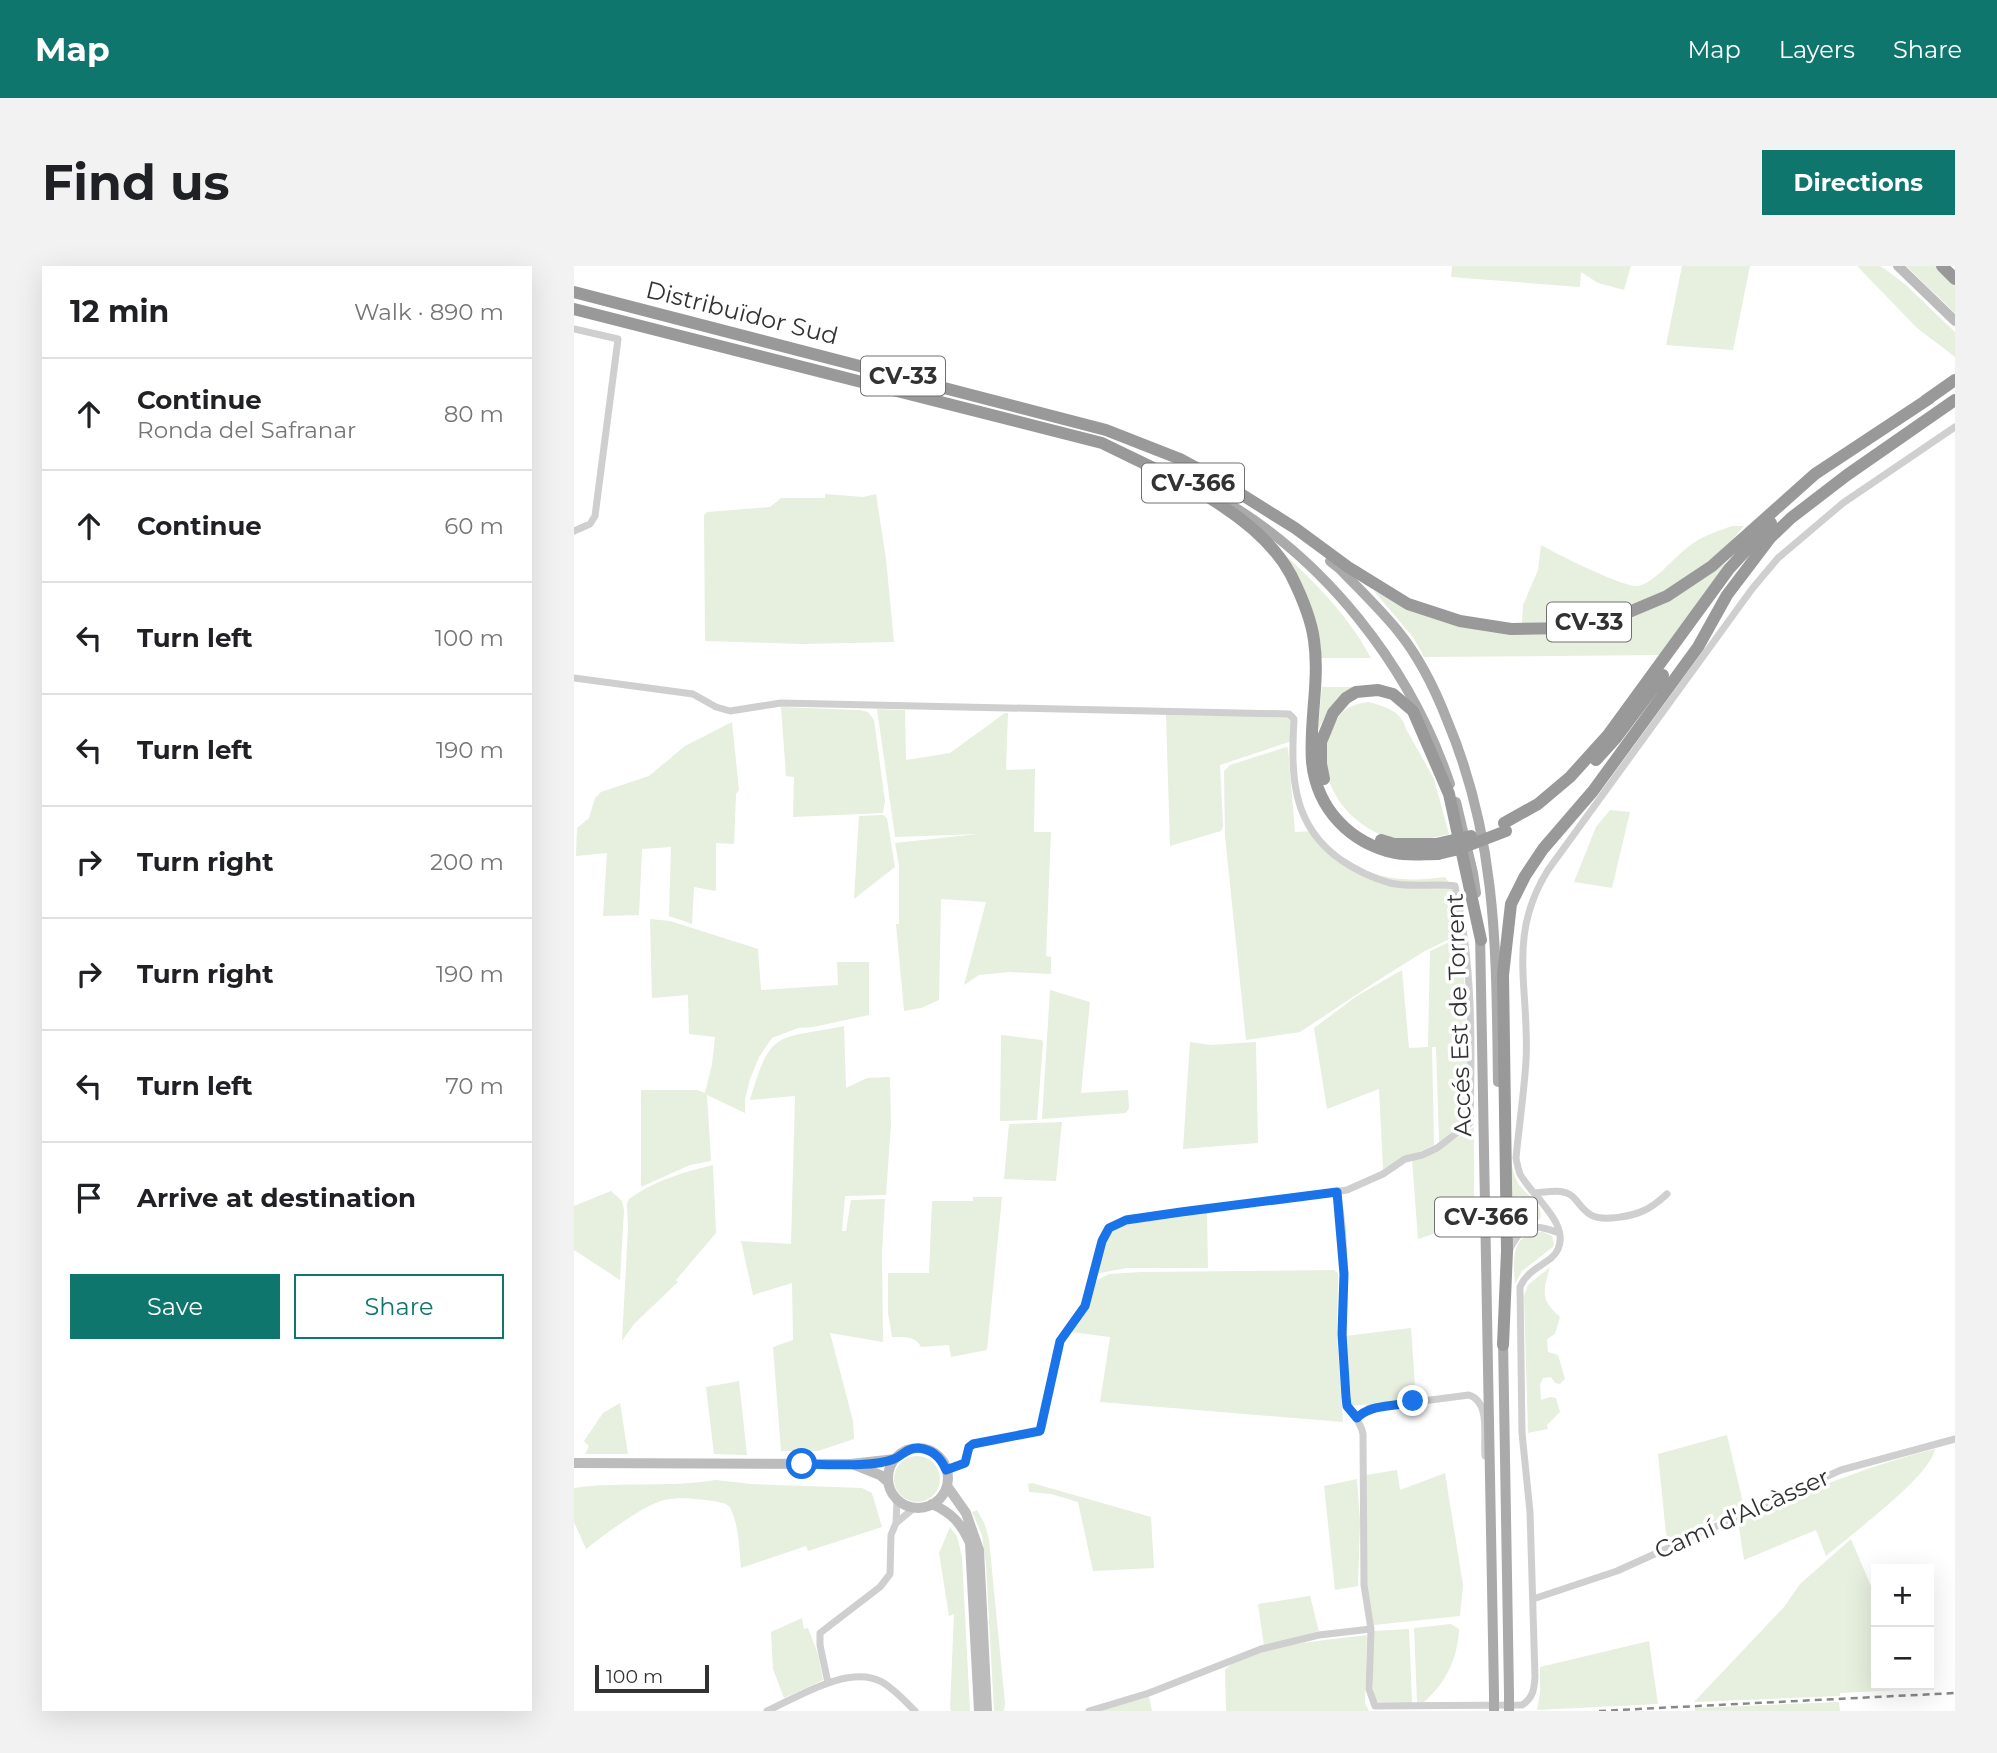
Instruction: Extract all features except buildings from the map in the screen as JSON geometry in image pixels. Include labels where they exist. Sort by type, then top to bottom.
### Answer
[{"type":"highway","points":[[1942,266],[1955,279]]},
{"type":"highway","name":"Distribuïdor Sud","points":[[574,292],[1106,430],[1180,459],[1217,479]]},
{"type":"highway","name":"Distribuïdor Sud","points":[[574,309],[1102,443]]},
{"type":"highway","name":"CV-33","points":[[1217,479],[1296,528],[1348,567],[1409,604],[1460,621],[1511,629],[1564,628],[1622,615],[1667,596],[1712,566],[1815,474],[1955,380]]},
{"type":"highway","points":[[1505,827],[1538,804],[1577,769],[1608,735],[1729,569],[1781,513],[1820,478],[1930,398]]},
{"type":"highway","name":"CV-33","points":[[1102,443],[1170,477],[1225,509],[1267,542],[1290,573],[1314,639],[1317,688],[1312,764],[1321,795],[1341,827],[1367,844],[1397,854],[1459,849],[1543,810],[1577,781],[1616,738],[1739,571],[1774,533],[1847,475],[1955,400]]},
{"type":"highway","points":[[1503,1345],[1506,1258],[1503,975],[1511,904],[1531,867],[1593,791],[1698,647],[1727,595],[1774,533]]},
{"type":"highway","points":[[1437,849],[1394,844],[1369,837],[1349,822],[1327,791],[1321,764],[1321,742],[1333,713],[1346,698],[1368,690],[1378,690],[1392,694],[1413,711],[1449,794],[1481,940]]},
{"type":"main road","name":"Accés Est de Torrent","points":[[1102,443],[1173,472],[1229,503],[1277,537],[1329,585],[1376,641],[1417,704],[1440,754],[1458,806],[1474,873],[1481,940],[1494,1711]]},
{"type":"main road","name":"Accés Est de Torrent","points":[[1217,479],[1340,569],[1399,632],[1436,691],[1460,749],[1476,802],[1490,871],[1496,939],[1509,1711]]},
{"type":"street","points":[[1898,266],[1955,321]]},
{"type":"street","points":[[574,329],[618,339],[595,516],[590,524],[574,531]]},
{"type":"street","points":[[1337,1192],[1344,1274],[1342,1334],[1346,1397],[1347,1406],[1361,1423],[1363,1434],[1364,1585],[1371,1629],[1369,1689],[1375,1706],[1522,1705],[1529,1700],[1534,1690],[1530,1512],[1522,1433],[1520,1287],[1524,1278],[1558,1252],[1561,1241],[1546,1207],[1520,1174],[1516,1158],[1526,1059],[1522,939],[1526,915],[1539,883],[1752,589],[1778,558],[1843,503],[1955,427]]},
{"type":"street","points":[[574,678],[694,695],[730,711],[781,703],[1289,714],[1294,719],[1293,776],[1296,794],[1307,827],[1330,852],[1359,872],[1390,882],[1416,886],[1455,886],[1462,914],[1470,995],[1471,1123],[1422,1156],[1405,1159],[1383,1174],[1337,1192],[1181,1212],[1114,1224],[1102,1241],[1085,1306],[1060,1341],[1042,1428],[1035,1432],[973,1444],[969,1447],[965,1463],[946,1470]]},
{"type":"street","points":[[1535,1193],[1558,1191],[1571,1194],[1582,1208],[1594,1217],[1642,1212],[1667,1194]]},
{"type":"street","points":[[1506,1258],[1520,1234],[1526,1228],[1537,1225],[1545,1216],[1546,1207]]},
{"type":"street","points":[[1537,1225],[1559,1233]]},
{"type":"street","points":[[1357,1418],[1369,1408],[1469,1395],[1479,1401],[1484,1416],[1485,1462],[1491,1494]]},
{"type":"street","name":"Camí d'Alcàsser","points":[[1533,1599],[1618,1571],[1841,1470],[1955,1439]]},
{"type":"street","points":[[574,1463],[851,1464],[895,1459],[909,1450],[926,1450],[939,1457],[946,1470],[947,1486],[944,1493],[932,1504],[914,1508],[896,1523]]},
{"type":"street","points":[[888,1482],[895,1459]]},
{"type":"street","points":[[828,1683],[820,1633],[880,1587],[890,1574],[891,1535],[896,1523],[897,1499],[888,1482],[871,1471],[851,1464]]},
{"type":"street","points":[[947,1486],[966,1513],[979,1550],[987,1711]]},
{"type":"street","points":[[897,1499],[914,1508]]},
{"type":"street","points":[[932,1504],[952,1514],[970,1543],[979,1711]]},
{"type":"street","points":[[1088,1711],[1149,1693],[1261,1649],[1319,1635],[1371,1629]]},
{"type":"street","points":[[767,1711],[828,1683],[856,1677],[877,1680],[915,1711]]},
{"type":"green space","points":[[1452,266],[1631,266],[1624,290],[1598,283],[1581,272],[1580,287],[1451,277]]},
{"type":"green space","points":[[1682,266],[1750,266],[1733,350],[1666,345]]},
{"type":"green space","points":[[1857,266],[1880,266],[1906,285],[1955,332],[1955,357],[1917,328]]},
{"type":"green space","points":[[1906,266],[1935,266],[1955,285],[1955,313]]},
{"type":"green space","points":[[825,494],[863,497],[876,494],[894,642],[803,644],[705,641],[704,515],[707,512],[770,507],[781,498],[825,498]]},
{"type":"green space","points":[[1732,526],[1744,526],[1723,551],[1668,589],[1625,609],[1564,621],[1522,623],[1523,605],[1538,570],[1541,545],[1604,575],[1636,586],[1656,576],[1698,540]]},
{"type":"green space","points":[[1284,554],[1332,602],[1371,658],[1321,658],[1315,617]]},
{"type":"green space","points":[[1736,556],[1661,655],[1424,657],[1413,637],[1373,590],[1399,604],[1540,633],[1674,598]]},
{"type":"green space","points":[[1322,687],[1362,687],[1335,703],[1318,730]]},
{"type":"green space","points":[[1368,702],[1392,710],[1401,718],[1434,779],[1449,834],[1409,840],[1379,834],[1363,825],[1338,799],[1330,783],[1326,747],[1338,717],[1349,707]]},
{"type":"green space","points":[[781,707],[868,712],[874,720],[885,801],[883,813],[793,817],[794,777],[786,776]]},
{"type":"green space","points":[[877,709],[905,710],[906,760],[950,753],[1008,713],[1006,770],[1035,769],[1034,832],[1051,832],[1046,956],[1051,957],[1051,974],[1009,972],[979,975],[964,985],[986,902],[941,899],[939,1000],[921,1008],[904,1011],[896,924],[899,924],[899,866],[895,843],[978,834],[895,837]]},
{"type":"green space","points":[[1295,714],[1292,741],[1220,765],[1221,831],[1170,846],[1166,715]]},
{"type":"green space","points":[[732,722],[739,790],[736,794],[734,844],[716,843],[716,891],[694,887],[692,924],[669,916],[671,847],[642,849],[639,915],[603,916],[607,853],[576,856],[577,828],[589,818],[595,798],[601,792],[649,776],[685,746]]},
{"type":"green space","points":[[1286,747],[1295,832],[1315,831],[1343,857],[1357,867],[1373,873],[1407,879],[1445,877],[1452,886],[1462,933],[1425,951],[1300,1032],[1246,1040],[1225,836],[1224,771],[1230,765]]},
{"type":"green space","points":[[1610,810],[1630,812],[1612,888],[1574,882],[1596,827]]},
{"type":"green space","points":[[883,815],[887,818],[895,867],[854,899],[859,816]]},
{"type":"green space","points":[[650,919],[670,921],[758,949],[761,990],[838,985],[837,962],[869,962],[869,1015],[798,1028],[772,1038],[759,1057],[750,1079],[745,1113],[707,1095],[711,1161],[690,1165],[641,1187],[641,1090],[697,1090],[705,1093],[715,1037],[689,1034],[688,995],[652,998]]},
{"type":"green space","points":[[1462,936],[1469,1069],[1465,1123],[1439,1142],[1436,1047],[1432,1047],[1434,1145],[1383,1169],[1379,1089],[1327,1109],[1314,1028],[1357,996],[1402,970],[1409,1048],[1428,1047],[1430,951]]},
{"type":"green space","points":[[1050,990],[1090,1002],[1081,1093],[1128,1090],[1129,1108],[1126,1113],[1042,1119]]},
{"type":"green space","points":[[844,1026],[846,1088],[867,1078],[890,1077],[891,1124],[886,1195],[845,1196],[842,1231],[846,1231],[851,1200],[885,1199],[882,1252],[883,1342],[830,1333],[853,1421],[854,1439],[818,1451],[781,1451],[773,1347],[793,1340],[792,1283],[753,1295],[741,1241],[791,1244],[795,1096],[750,1100],[764,1060],[779,1041],[804,1033]]},
{"type":"green space","points":[[1001,1035],[1042,1040],[1037,1120],[1000,1121]]},
{"type":"green space","points":[[1190,1042],[1211,1045],[1256,1042],[1258,1143],[1183,1149]]},
{"type":"green space","points":[[1062,1122],[1056,1181],[1004,1179],[1009,1124]]},
{"type":"green space","points":[[1474,1127],[1474,1215],[1445,1230],[1418,1239],[1412,1160],[1447,1144]]},
{"type":"green space","points":[[1510,1155],[1518,1183],[1537,1204],[1541,1214],[1540,1219],[1519,1229],[1512,1236]]},
{"type":"green space","points":[[713,1165],[716,1233],[676,1280],[678,1282],[634,1324],[622,1341],[629,1199],[658,1182]]},
{"type":"green space","points":[[611,1191],[622,1201],[624,1210],[620,1280],[574,1250],[574,1206]]},
{"type":"green space","points":[[973,1197],[1002,1197],[987,1350],[951,1357],[949,1345],[921,1347],[912,1339],[892,1337],[888,1313],[888,1273],[929,1273],[932,1201],[973,1201]]},
{"type":"green space","points":[[1207,1212],[1208,1268],[1127,1268],[1095,1274],[1106,1242],[1117,1226]]},
{"type":"green space","points":[[1543,1232],[1552,1236],[1553,1247],[1522,1271],[1515,1284],[1514,1257],[1519,1242],[1532,1233]]},
{"type":"green space","points":[[1550,1267],[1546,1300],[1560,1317],[1555,1334],[1547,1339],[1548,1352],[1558,1355],[1565,1379],[1560,1384],[1555,1383],[1551,1377],[1543,1378],[1540,1385],[1541,1400],[1556,1398],[1560,1412],[1547,1425],[1548,1429],[1528,1433],[1524,1296],[1528,1285]]},
{"type":"green space","points":[[1334,1270],[1338,1273],[1337,1337],[1343,1422],[1100,1402],[1110,1337],[1070,1332],[1094,1282],[1109,1274]]},
{"type":"green space","points":[[1411,1328],[1415,1385],[1401,1392],[1400,1401],[1350,1406],[1345,1336]]},
{"type":"green space","points":[[739,1381],[747,1455],[714,1454],[706,1387]]},
{"type":"green space","points":[[620,1403],[628,1454],[585,1454],[589,1446],[584,1441],[603,1413]]},
{"type":"green space","points":[[1727,1435],[1744,1507],[1667,1544],[1658,1454]]},
{"type":"green space","points":[[1935,1449],[1930,1461],[1905,1489],[1826,1556],[1816,1530],[1744,1560],[1738,1521],[1859,1472]]},
{"type":"green space","points":[[917,1456],[933,1463],[940,1479],[933,1495],[917,1502],[901,1495],[894,1479],[901,1463]]},
{"type":"green space","points":[[1397,1470],[1400,1490],[1445,1473],[1463,1585],[1460,1616],[1374,1625],[1367,1585],[1366,1475]]},
{"type":"green space","points":[[1357,1479],[1360,1521],[1358,1586],[1335,1590],[1324,1486]]},
{"type":"green space","points":[[716,1480],[862,1488],[872,1493],[882,1527],[808,1551],[806,1546],[741,1568],[735,1521],[730,1507],[724,1503],[686,1498],[655,1503],[586,1549],[574,1522],[574,1488]]},
{"type":"green space","points":[[1028,1484],[1151,1517],[1154,1568],[1093,1571],[1078,1502],[1051,1494],[1029,1492]]},
{"type":"green space","points":[[977,1510],[989,1540],[1004,1711],[994,1711],[986,1565],[982,1535],[972,1512]]},
{"type":"green space","points":[[950,1527],[957,1536],[962,1557],[970,1711],[951,1711],[950,1708],[954,1614],[949,1616],[939,1553]]},
{"type":"green space","points":[[1851,1539],[1871,1586],[1871,1690],[1898,1690],[1840,1693],[1840,1696],[1694,1702],[1784,1607],[1800,1584]]},
{"type":"green space","points":[[1310,1596],[1319,1631],[1264,1646],[1258,1604]]},
{"type":"green space","points":[[802,1618],[804,1629],[808,1628],[818,1654],[823,1680],[784,1698],[773,1669],[771,1632]]},
{"type":"green space","points":[[1451,1624],[1459,1629],[1453,1661],[1438,1688],[1423,1703],[1417,1703],[1414,1628]]},
{"type":"green space","points":[[1409,1629],[1412,1703],[1378,1702],[1375,1700],[1371,1673],[1374,1631]]},
{"type":"green space","points":[[1367,1635],[1365,1703],[1369,1711],[1226,1711],[1225,1670],[1236,1662],[1270,1649]]},
{"type":"green space","points":[[1649,1641],[1658,1704],[1537,1710],[1540,1667]]},
{"type":"green space","points":[[1149,1696],[1152,1711],[1099,1711]]},
{"type":"green space","points":[[1839,1702],[1840,1711],[1695,1711],[1695,1708]]},
{"type":"railway","points":[[1599,1711],[1955,1693]]},
{"type":"route","points":[[802,1464],[851,1464],[895,1459],[902,1453],[918,1448],[933,1452],[946,1470],[963,1465],[968,1459],[969,1447],[973,1444],[1040,1431],[1060,1341],[1085,1306],[1102,1241],[1109,1228],[1126,1220],[1337,1192],[1344,1274],[1342,1334],[1347,1406],[1357,1418],[1369,1408],[1402,1405],[1413,1401]]}]
